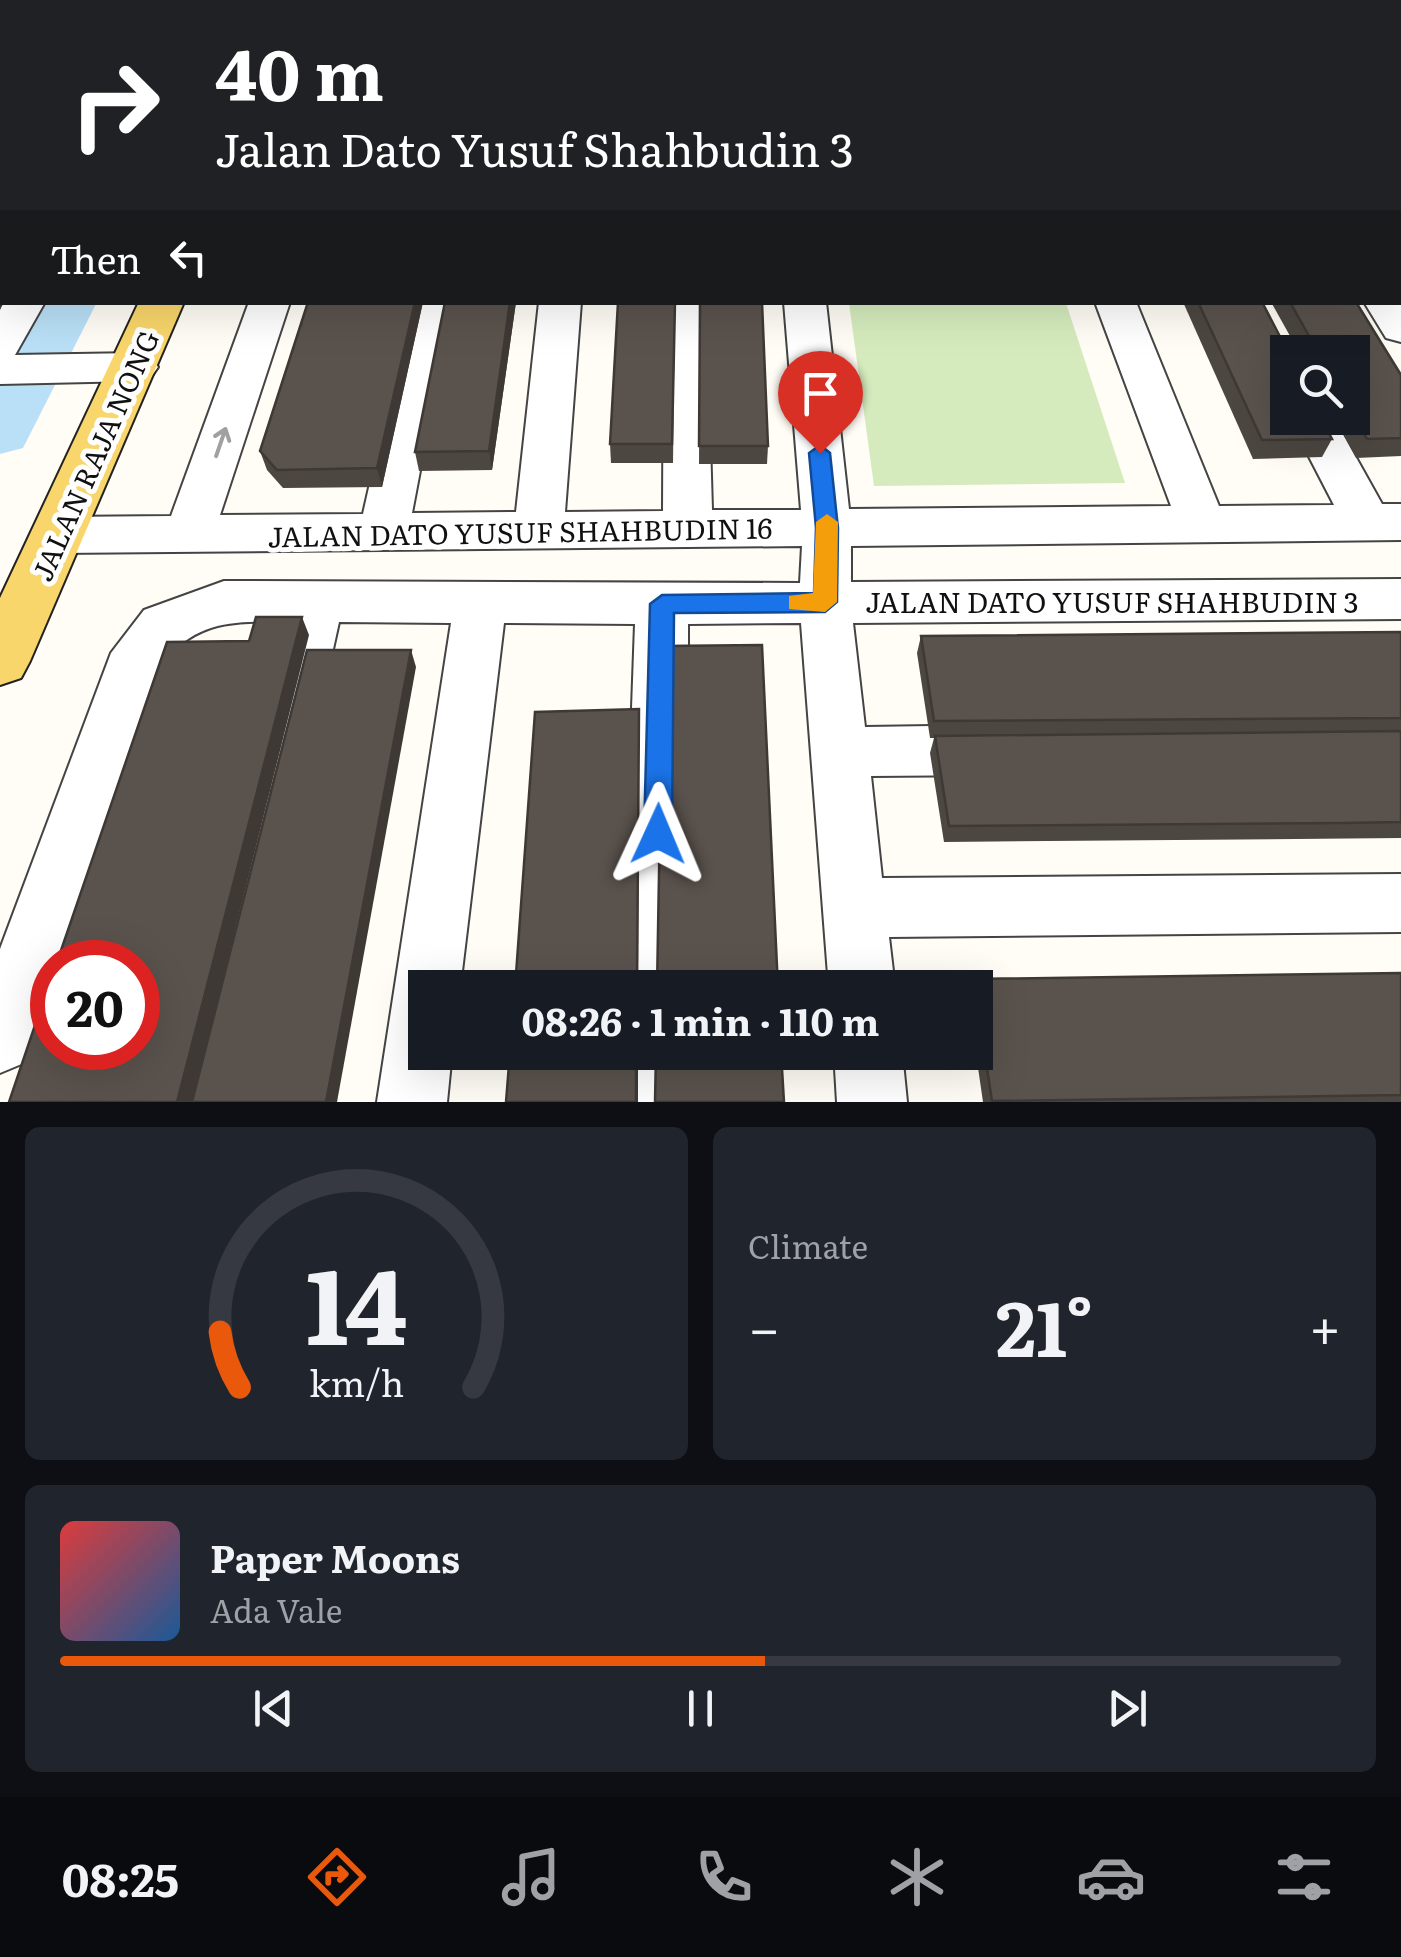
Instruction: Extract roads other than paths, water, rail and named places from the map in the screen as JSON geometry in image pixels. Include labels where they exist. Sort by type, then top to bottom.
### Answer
[{"type":"main road","name":"JALAN RAJA NONG","points":[[0,661],[161,305]]},
{"type":"street","points":[[26,305],[17,363],[136,367]]},
{"type":"street","points":[[189,534],[269,305]]},
{"type":"street","points":[[384,532],[431,305]]},
{"type":"street","points":[[539,531],[560,305]]},
{"type":"street","points":[[685,305],[688,529]]},
{"type":"street","points":[[805,305],[827,528],[825,602],[860,970]]},
{"type":"street","points":[[1116,305],[1202,524]]},
{"type":"street","points":[[1386,305],[1401,329]]},
{"type":"street","points":[[1324,435],[1384,522]]},
{"type":"street","name":"JALAN DATO YUSUF SHAHBUDIN 16","points":[[59,535],[1384,522]]},
{"type":"street","points":[[267,811],[318,598]]},
{"type":"street","name":"JALAN DATO YUSUF SHAHBUDIN 3","points":[[0,1038],[138,653],[163,625],[224,600],[662,604],[1401,599]]},
{"type":"street","points":[[430,970],[481,600]]},
{"type":"street","points":[[656,970],[662,604]]},
{"type":"street","points":[[840,752],[1052,749]]},
{"type":"street","points":[[854,908],[1401,903]]},
{"type":"street","points":[[412,1102],[416,1070]]},
{"type":"street","points":[[654,1070],[654,1102]]},
{"type":"street","points":[[869,1070],[872,1102]]},
{"type":"waterway","points":[[0,432],[66,305]]}]
